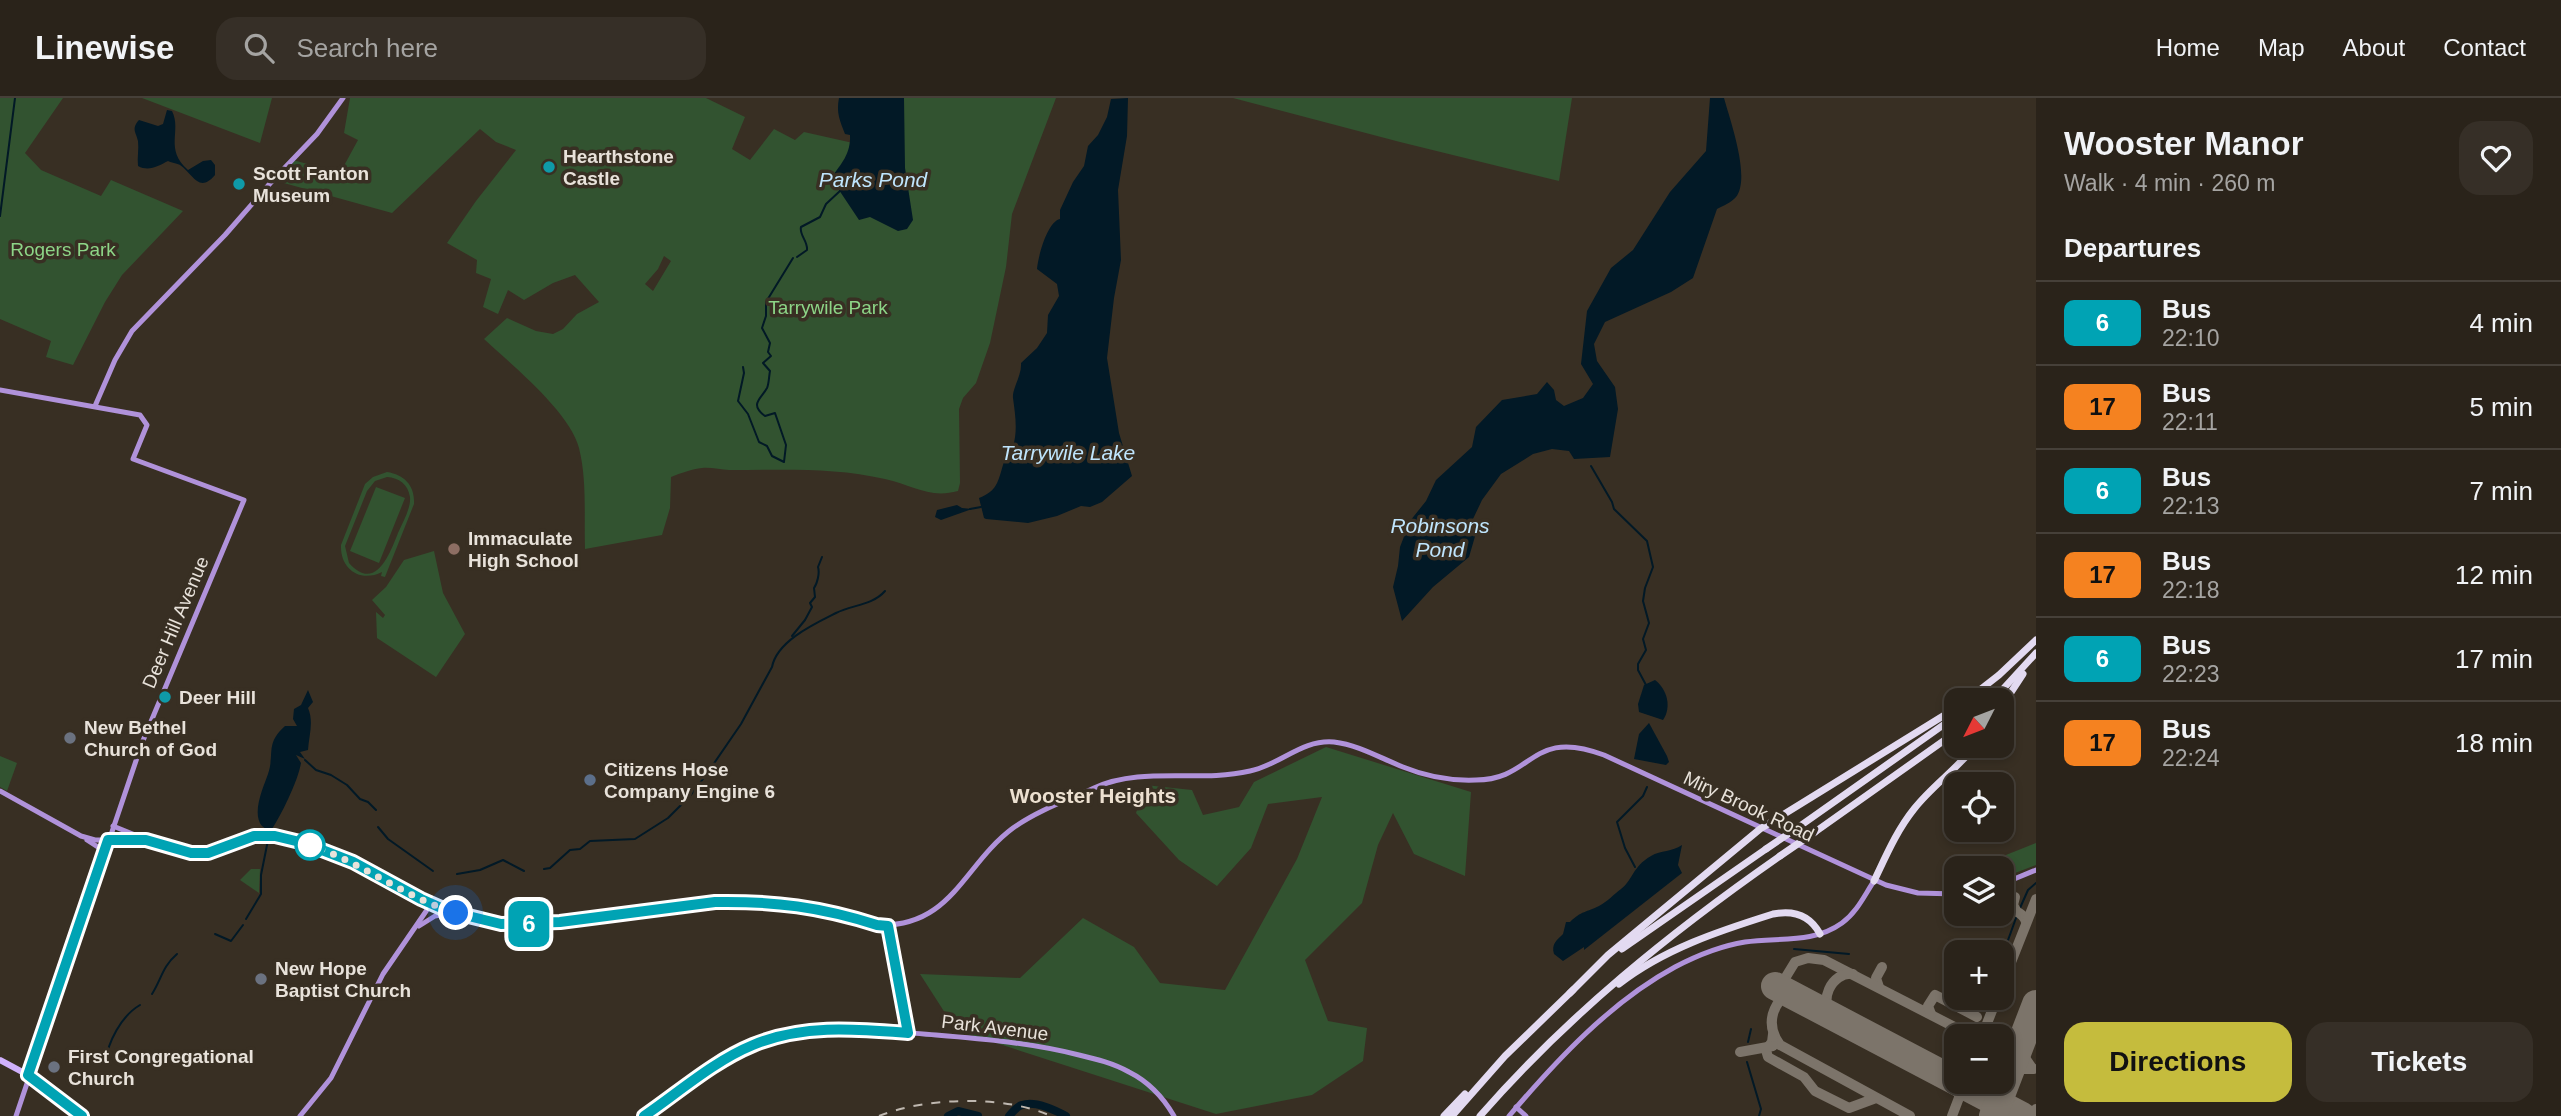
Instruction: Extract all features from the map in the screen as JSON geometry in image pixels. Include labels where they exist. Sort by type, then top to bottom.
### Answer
[{"type":"highway","points":[[1982,688],[2036,640]]},
{"type":"highway","points":[[1989,688],[2036,640]]},
{"type":"highway","points":[[2004,688],[2036,654]]},
{"type":"highway","points":[[2014,688],[2036,654]]},
{"type":"highway","points":[[1444,1116],[1608,955],[1760,828],[1944,715]]},
{"type":"highway","points":[[1570,993],[1641,935],[1944,724]]},
{"type":"highway","points":[[1480,1116],[1570,1025],[1654,947],[1944,741]]},
{"type":"highway","points":[[1874,881],[1900,829],[1914,809],[1965,758]]},
{"type":"highway","points":[[1570,1025],[1625,979],[1644,967],[1692,943],[1731,928],[1786,912],[1807,918],[1820,934]]},
{"type":"highway","points":[[1452,1116],[1525,1035]]},
{"type":"main road","points":[[0,1060],[28,1075],[82,1116]]},
{"type":"street","points":[[0,390],[96,406],[115,360],[132,331],[317,134],[343,98]]},
{"type":"street","name":"Deer Hill Avenue","points":[[16,1116],[104,851],[156,708],[244,500],[133,459],[147,425],[140,415],[96,406]]},
{"type":"street","name":"Miry Brook Road","points":[[888,926],[916,920],[935,911],[1012,829],[1047,809],[1123,777],[1217,777],[1240,773],[1267,766],[1308,745],[1321,742],[1346,744],[1422,774],[1475,780],[1501,776],[1546,749],[1561,746],[1586,749],[1874,881],[1918,893],[1944,894]]},
{"type":"street","points":[[0,792],[104,851]]},
{"type":"street","points":[[113,826],[146,840],[191,853],[208,853],[254,836],[275,836],[304,843],[353,862],[431,904],[501,924],[518,925],[740,901],[798,905],[888,926],[908,1033]]},
{"type":"street","points":[[81,836],[95,840],[146,840]]},
{"type":"street","points":[[2014,879],[2036,870]]},
{"type":"street","points":[[1509,1116],[1551,1069],[1600,1022],[1673,968],[1726,946],[1820,934],[1835,928],[1860,904],[1874,881]]},
{"type":"street","points":[[300,1116],[331,1078],[369,1000],[431,904]]},
{"type":"street","points":[[411,932],[425,920],[456,913]]},
{"type":"street","name":"Park Avenue","points":[[644,1116],[731,1057],[754,1045],[833,1028],[1026,1043],[1109,1063],[1144,1080],[1160,1095],[1174,1116]]},
{"type":"street","points":[[1517,1108],[1526,1116]]},
{"type":"green space","name":"Rogers Park","points":[[0,98],[63,98],[25,153],[41,170],[101,196],[111,180],[183,211],[122,275],[73,365],[46,357],[51,341],[0,319]]},
{"type":"green space","points":[[142,98],[272,98],[260,143]]},
{"type":"green space","name":"Tarrywile Park","points":[[350,98],[706,98],[745,117],[732,149],[750,160],[774,129],[795,140],[804,132],[853,143],[842,98],[1056,98],[1012,214],[1006,267],[990,343],[976,383],[963,398],[959,409],[958,491],[930,492],[885,479],[847,473],[698,469],[671,477],[670,508],[662,535],[585,549],[583,472],[579,448],[573,434],[539,390],[484,339],[507,318],[536,331],[553,334],[563,329],[577,314],[599,302],[575,275],[553,283],[524,300],[508,290],[498,314],[483,307],[491,279],[476,273],[477,260],[447,243],[516,150],[496,142],[480,129],[392,213],[273,180],[293,160],[340,173],[358,140],[344,133]],"holes":[[[664,256],[671,261],[653,291],[645,284],[658,269]]]},
{"type":"green space","points":[[1233,98],[1572,98],[1559,181]]},
{"type":"green space","points":[[387,472],[399,476],[408,482],[414,498],[385,577],[381,576],[382,572],[366,576],[353,572],[342,554],[341,545],[365,484],[373,477]],"holes":[[[391,478],[402,482],[407,489],[409,506],[386,559],[381,567],[367,574],[349,563],[345,546],[367,491],[375,481]]]},
{"type":"green space","points":[[376,487],[405,498],[379,563],[350,551]]},
{"type":"green space","points":[[434,551],[443,593],[465,634],[436,677],[377,638],[376,612],[383,618],[385,615],[372,600],[386,587],[404,560]]},
{"type":"green space","points":[[1326,747],[1471,792],[1465,876],[1414,854],[1393,813],[1378,845],[1362,903],[1305,960],[1328,1021],[1367,1028],[1363,1061],[1312,1095],[1216,1114],[956,1030],[920,974],[1020,978],[1083,918],[1134,947],[1160,983],[1225,990],[1297,859],[1322,797],[1268,804],[1251,848],[1217,886],[1179,860],[1136,813],[1145,785],[1192,790],[1203,815],[1239,807],[1254,782]]},
{"type":"green space","points":[[0,756],[17,763],[7,791],[0,787]]},
{"type":"green space","points":[[2036,843],[2036,865],[2014,873],[2014,856],[2004,856]]},
{"type":"green space","points":[[251,869],[260,869],[259,893],[240,880]]},
{"type":"water","name":"Parks Pond","points":[[839,98],[904,98],[905,168],[913,220],[907,229],[898,231],[870,217],[859,220],[831,178],[845,158],[850,142],[850,135],[845,134],[839,117]]},
{"type":"water","name":"Tarrywile Lake","points":[[1128,98],[1127,136],[1118,190],[1121,260],[1107,358],[1119,433],[1132,476],[1102,502],[1090,507],[1081,506],[1057,516],[1028,523],[986,519],[979,498],[996,485],[1015,440],[1013,394],[1021,363],[1037,348],[1047,333],[1048,315],[1059,296],[1057,284],[1037,269],[1044,241],[1051,226],[1060,219],[1060,210],[1084,166],[1088,146],[1098,135],[1107,117],[1111,99]]},
{"type":"water","name":"Robinsons Pond","points":[[1710,98],[1724,98],[1738,149],[1740,188],[1734,199],[1717,209],[1693,278],[1671,292],[1605,322],[1594,344],[1597,361],[1615,387],[1618,409],[1610,457],[1574,459],[1569,451],[1552,449],[1533,454],[1501,474],[1482,500],[1473,519],[1476,533],[1469,557],[1433,587],[1402,621],[1393,587],[1400,547],[1410,521],[1426,501],[1436,480],[1472,447],[1476,427],[1502,400],[1537,394],[1547,382],[1554,390],[1556,400],[1564,406],[1583,398],[1593,384],[1581,364],[1587,311],[1611,268],[1633,250],[1670,192],[1706,151]]},
{"type":"water","points":[[167,110],[172,111],[175,118],[175,147],[181,162],[188,170],[203,161],[211,160],[215,165],[215,175],[205,183],[200,183],[180,165],[168,161],[150,168],[138,166],[135,128],[137,123],[139,120],[158,126],[163,124]]},
{"type":"water","points":[[957,505],[972,509],[941,520],[935,517],[937,510]]},
{"type":"water","points":[[1655,680],[1663,688],[1667,698],[1667,710],[1663,720],[1639,712],[1638,704],[1644,685]]},
{"type":"water","points":[[308,690],[313,702],[308,708],[311,723],[308,750],[300,752],[305,759],[296,755],[301,763],[296,779],[270,832],[262,826],[258,814],[273,744],[285,726],[297,726],[293,719],[294,709],[301,705]]},
{"type":"water","points":[[1649,723],[1667,756],[1669,762],[1666,765],[1634,759],[1639,734]]},
{"type":"water","points":[[1682,845],[1678,865],[1682,873],[1584,950],[1584,947],[1563,961],[1554,954],[1554,945],[1563,934],[1566,922],[1605,902],[1625,885],[1640,865],[1651,856]]},
{"type":"waterway","points":[[0,216],[15,98]]},
{"type":"waterway","points":[[797,257],[807,250],[801,227],[820,217],[826,204],[841,190]]},
{"type":"waterway","points":[[743,367],[738,401],[748,414],[759,442],[767,446],[772,456],[784,462],[786,445],[775,413],[765,416],[757,405],[768,386],[770,371],[763,363],[771,356],[768,352],[770,343],[762,328],[766,316],[766,302],[793,258]]},
{"type":"waterway","points":[[1591,466],[1614,509],[1647,541],[1653,567],[1643,601],[1649,623],[1643,639],[1646,650],[1638,664],[1638,670],[1646,685]]},
{"type":"waterway","points":[[970,509],[981,507]]},
{"type":"waterway","points":[[792,636],[812,607],[810,603],[815,597],[814,588],[822,557]]},
{"type":"waterway","points":[[544,869],[550,868],[570,850],[580,849],[590,841],[635,839],[668,818],[690,796],[741,724],[781,649],[817,622],[875,599],[885,591]]},
{"type":"waterway","points":[[305,760],[316,770],[347,785],[360,799],[376,810]]},
{"type":"waterway","points":[[1635,867],[1625,848],[1617,822],[1643,796],[1647,787]]},
{"type":"waterway","points":[[378,827],[388,839],[433,871]]},
{"type":"waterway","points":[[246,919],[261,894],[261,875],[268,840]]},
{"type":"waterway","points":[[457,874],[480,870],[503,860],[524,871]]},
{"type":"waterway","points":[[2020,908],[2028,890],[2036,883]]},
{"type":"waterway","points":[[2008,940],[2016,918]]},
{"type":"waterway","points":[[215,934],[231,941],[243,925]]},
{"type":"waterway","points":[[1794,949],[1849,954]]},
{"type":"waterway","points":[[152,994],[165,968],[177,954]]},
{"type":"waterway","points":[[105,1063],[116,1030],[140,1005]]},
{"type":"waterway","points":[[1748,1042],[1751,1029]]},
{"type":"waterway","points":[[1747,1062],[1761,1109],[1759,1116]]},
{"type":"waterway","points":[[1009,1116],[1016,1108],[1027,1104],[1045,1106],[1066,1116]]},
{"type":"waterway","points":[[948,1116],[958,1111],[978,1116]]},
{"type":"taxiway","points":[[2017,912],[2013,905],[2015,897],[2007,898],[2005,904],[2008,906],[2011,908],[2014,910],[2017,912],[2020,914],[2026,922]]},
{"type":"taxiway","points":[[2014,955],[2036,899]]},
{"type":"taxiway","points":[[1790,994],[1784,980],[1795,962],[1808,958],[1824,960],[1949,1024]]},
{"type":"taxiway","points":[[1879,987],[1876,978],[1882,967]]},
{"type":"taxiway","points":[[1835,1018],[1829,1012],[1827,1004],[1829,989],[1845,974],[1853,974]]},
{"type":"taxiway","points":[[1793,995],[1780,1000],[1772,1017],[1772,1028],[1780,1045],[1910,1116]]},
{"type":"taxiway","points":[[1931,1014],[1928,1006],[1935,995],[1977,1017]]},
{"type":"taxiway","points":[[1987,1024],[1992,1010]]},
{"type":"taxiway","points":[[1773,1034],[1772,1042],[1766,1050],[1768,1057],[1804,1077],[1815,1091],[1849,1108],[1876,1098]]},
{"type":"taxiway","points":[[2014,1045],[2023,1037],[2023,1055],[2032,1068]]},
{"type":"taxiway","points":[[1740,1052],[1773,1046]]},
{"type":"taxiway","points":[[2014,1075],[2020,1069],[2034,1069]]},
{"type":"taxiway","points":[[1952,1116],[1960,1094]]},
{"type":"taxiway","points":[[1959,1097],[1964,1094]]},
{"type":"taxiway","points":[[2020,1115],[2031,1115],[2036,1109]]},
{"type":"runway","points":[[1775,986],[2022,1116]]},
{"type":"runway","points":[[1993,1116],[2036,1004]]},
{"type":"railway","points":[[879,1116],[919,1105],[965,1101],[1011,1104],[1051,1116]]},
{"type":"bus line","name":"6","points":[[82,1116],[28,1075],[108,840],[146,840],[191,853],[208,853],[254,836],[275,836],[304,843],[353,862],[448,911],[501,924],[560,922],[740,901],[822,909],[888,926],[897,961],[908,1033],[833,1028],[772,1039],[738,1052],[644,1116]]},
{"type":"place","name":"Hearthstone Castle","points":[[549,167]]},
{"type":"place","name":"Scott Fanton Museum","points":[[239,184]]},
{"type":"place","name":"Immaculate High School","points":[[454,549]]},
{"type":"place","name":"Deer Hill","points":[[165,697]]},
{"type":"place","name":"New Bethel Church of God","points":[[70,738]]},
{"type":"place","name":"Citizens Hose Company Engine 6","points":[[590,780]]},
{"type":"place","name":"New Hope Baptist Church","points":[[261,979]]},
{"type":"place","name":"First Congregational Church","points":[[54,1067]]},
{"type":"district","name":"Wooster Heights","points":[[1093,796]]},
{"type":"route","points":[[310,845],[353,862],[431,904],[456,913]]}]
